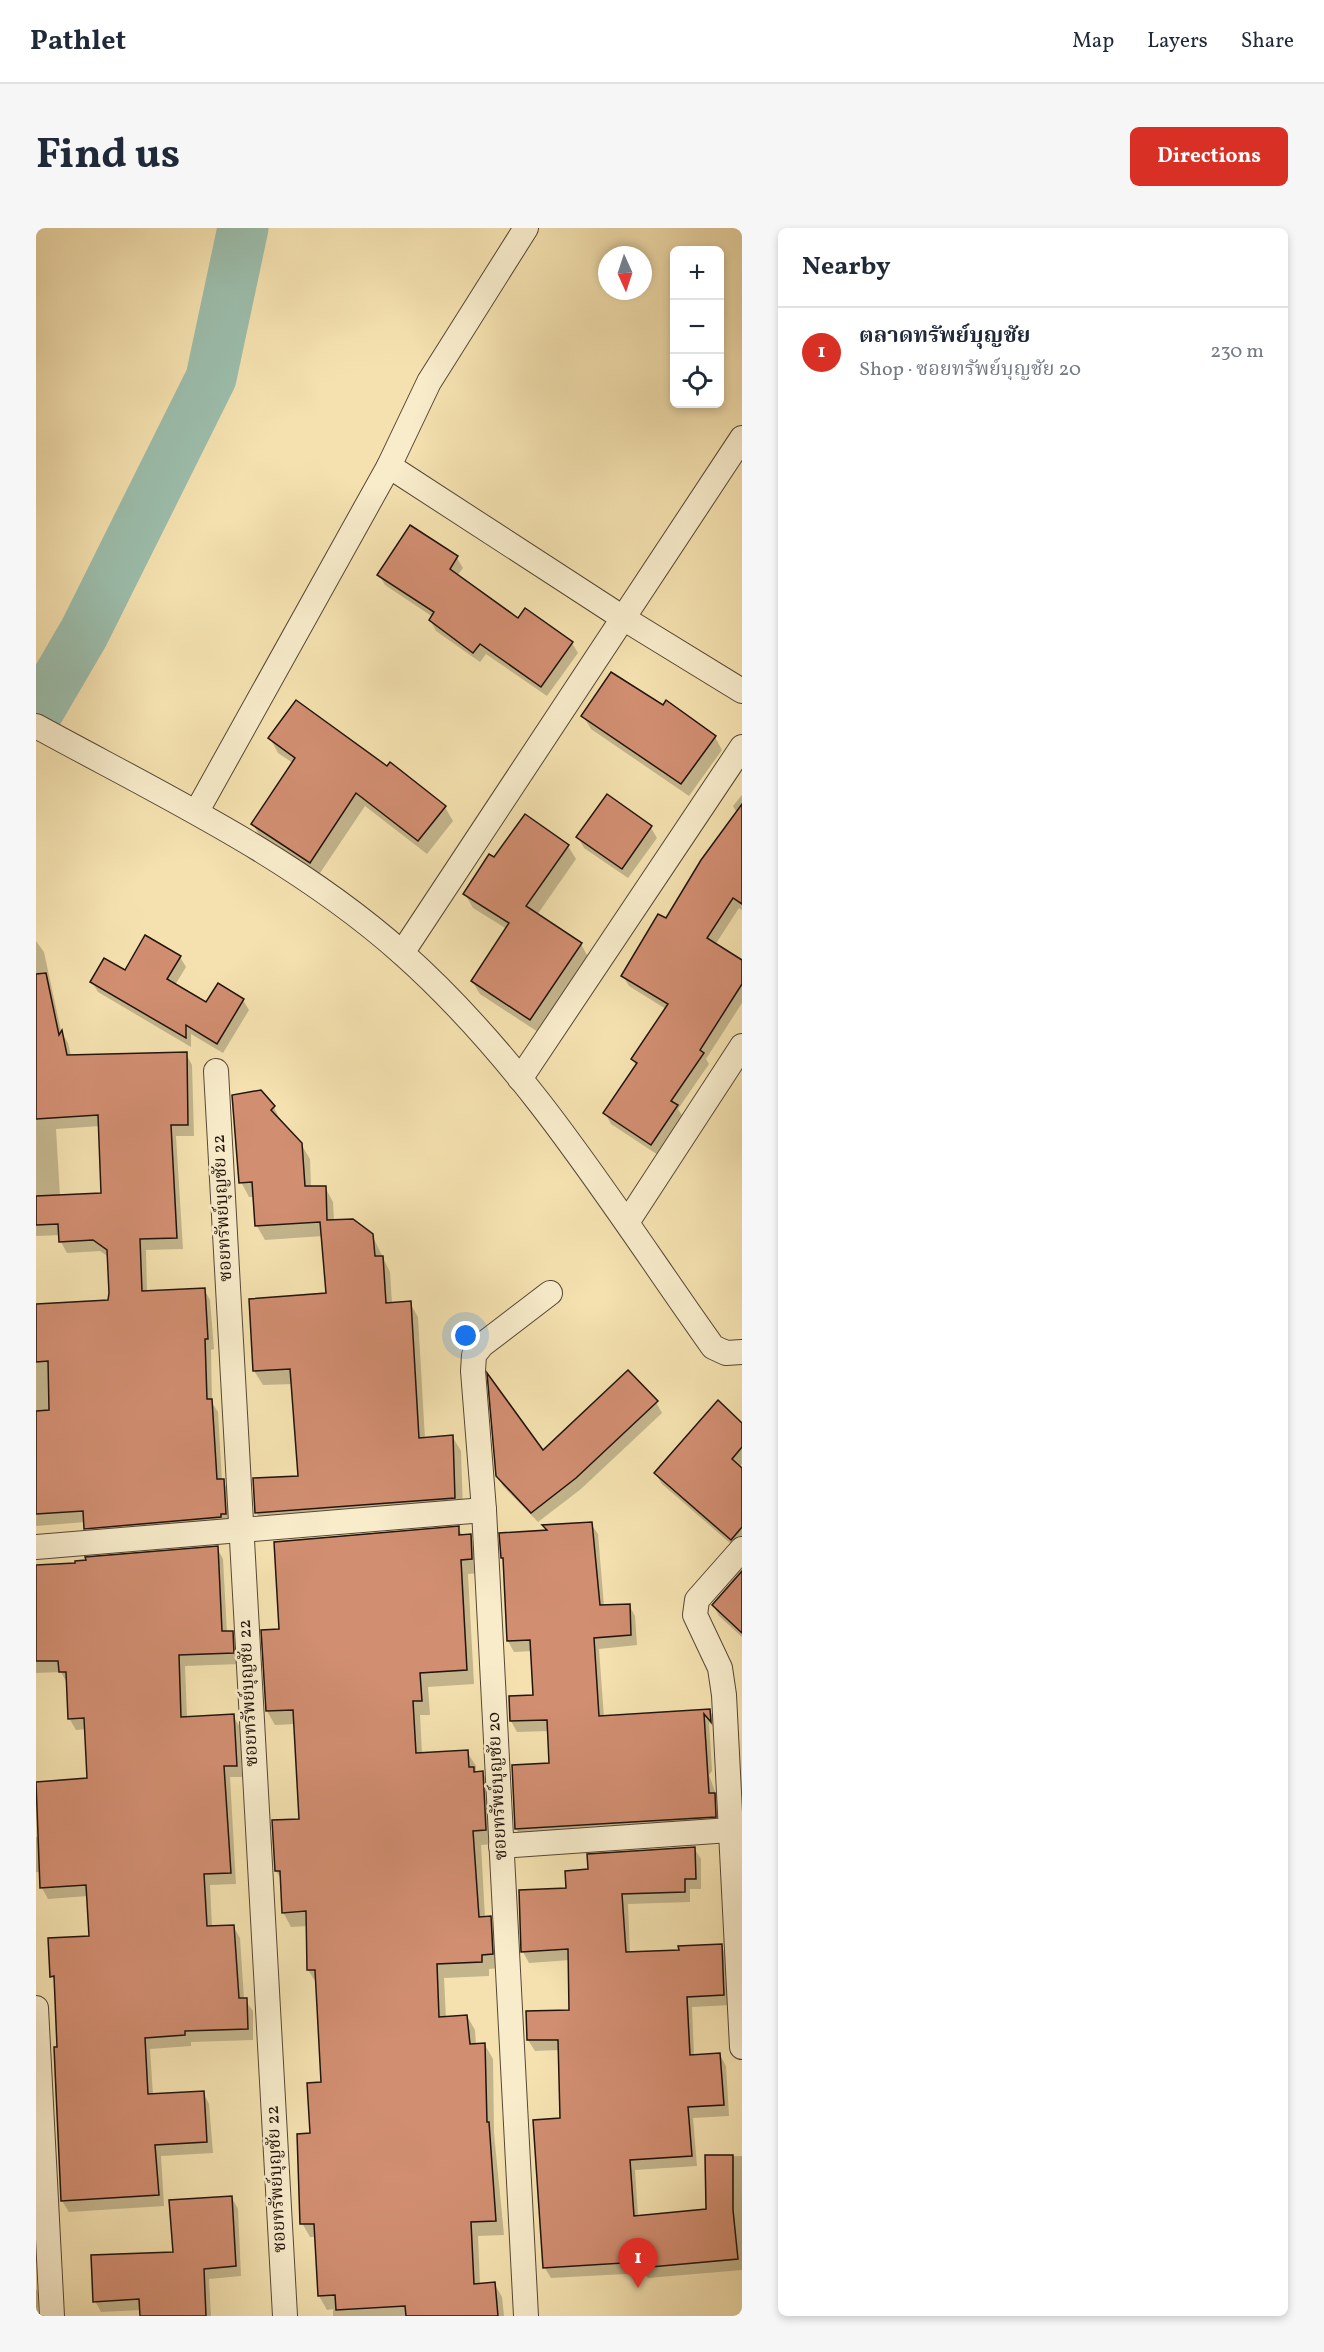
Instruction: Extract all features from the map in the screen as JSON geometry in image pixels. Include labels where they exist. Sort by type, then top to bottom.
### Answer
[{"type":"street","points":[[197,811],[389,466],[429,382],[526,228]]},
{"type":"street","points":[[402,953],[742,438]]},
{"type":"street","points":[[389,466],[623,618],[742,692]]},
{"type":"street","points":[[36,726],[197,811],[342,906],[402,953],[482,1032],[520,1079],[628,1221],[713,1347],[726,1353],[742,1352]]},
{"type":"street","points":[[520,1079],[742,747]]},
{"type":"street","points":[[628,1221],[742,1046]]},
{"type":"street","name":"ซอยทรัพย์บุญชัย 22","points":[[216,1071],[285,2316]]},
{"type":"street","name":"ซอยทรัพย์บุญชัย 20","points":[[526,2316],[474,1355],[496,1333],[550,1293]]},
{"type":"street","points":[[36,1547],[484,1509]]},
{"type":"street","points":[[742,1549],[697,1600],[695,1608],[695,1615],[713,1650],[722,1677],[742,2047]]},
{"type":"street","points":[[501,1846],[730,1830]]},
{"type":"street","points":[[36,2008],[52,2316]]},
{"type":"building","points":[[410,525],[458,556],[450,569],[518,618],[525,608],[573,642],[541,687],[480,644],[473,653],[429,620],[434,612],[377,575]]},
{"type":"building","points":[[611,672],[663,705],[666,700],[716,736],[681,784],[581,716]]},
{"type":"building","points":[[296,700],[387,766],[390,762],[446,806],[418,841],[356,793],[310,863],[251,824],[295,758],[268,738]]},
{"type":"building","points":[[607,794],[652,826],[622,869],[576,837]]},
{"type":"building","points":[[742,804],[742,904],[733,898],[707,938],[742,960],[742,984],[700,1050],[704,1053],[671,1101],[678,1105],[651,1145],[603,1113],[637,1063],[631,1059],[668,1004],[621,976],[658,914],[666,918],[701,860]]},
{"type":"building","points":[[525,814],[569,845],[526,906],[582,943],[530,1020],[471,981],[509,923],[463,894],[489,854],[494,857]]},
{"type":"building","points":[[145,935],[181,956],[167,979],[206,1002],[218,983],[244,999],[217,1044],[186,1025],[186,1038],[90,982],[104,958],[125,970]]},
{"type":"building","points":[[46,973],[59,1035],[62,1030],[67,1055],[187,1052],[188,1125],[171,1125],[177,1238],[140,1239],[142,1291],[205,1288],[208,1339],[205,1339],[207,1399],[212,1399],[217,1479],[224,1479],[226,1514],[221,1514],[221,1517],[84,1529],[83,1511],[36,1514],[36,1411],[49,1410],[48,1361],[36,1362],[36,1304],[108,1300],[109,1293],[107,1250],[93,1240],[59,1242],[58,1224],[36,1225],[36,1196],[101,1193],[98,1115],[36,1119],[36,974]]},
{"type":"building","points":[[261,1090],[275,1106],[271,1110],[302,1143],[305,1186],[326,1186],[327,1220],[353,1219],[373,1234],[375,1256],[383,1256],[386,1303],[411,1301],[419,1438],[453,1435],[455,1498],[255,1513],[253,1478],[298,1476],[290,1369],[253,1371],[249,1299],[326,1293],[320,1222],[255,1226],[252,1182],[239,1183],[232,1095]]},
{"type":"building","points":[[628,1370],[658,1401],[576,1478],[531,1513],[496,1476],[487,1373],[543,1450]]},
{"type":"building","points":[[718,1400],[742,1423],[742,1447],[732,1459],[742,1468],[742,1527],[731,1540],[654,1473]]},
{"type":"building","points":[[592,1522],[600,1605],[630,1604],[631,1635],[594,1638],[599,1716],[710,1709],[711,1722],[704,1714],[709,1793],[715,1793],[716,1817],[515,1829],[512,1765],[549,1763],[547,1720],[510,1721],[509,1696],[533,1695],[530,1640],[507,1641],[503,1558],[501,1558],[499,1533],[547,1530],[542,1525]]},
{"type":"building","points":[[459,1526],[459,1535],[471,1534],[472,1559],[461,1560],[467,1670],[420,1673],[422,1701],[413,1701],[416,1753],[468,1750],[469,1767],[474,1767],[474,1772],[483,1771],[486,1830],[473,1831],[479,1917],[491,1916],[493,1954],[482,1955],[482,1962],[437,1964],[439,2017],[467,2015],[470,2044],[485,2043],[487,2122],[489,2122],[496,2221],[471,2222],[474,2284],[495,2282],[498,2316],[406,2316],[405,2306],[336,2310],[335,2295],[318,2296],[314,2224],[300,2224],[297,2134],[310,2133],[307,2083],[321,2082],[315,1970],[307,1970],[306,1911],[282,1913],[280,1871],[275,1871],[272,1820],[299,1819],[293,1710],[266,1711],[261,1630],[279,1629],[274,1542]]},
{"type":"building","points":[[218,1546],[222,1631],[233,1631],[234,1653],[179,1655],[181,1717],[234,1714],[237,1766],[224,1766],[231,1873],[204,1874],[207,1926],[234,1925],[239,1998],[247,1998],[248,2029],[185,2031],[185,2035],[145,2038],[148,2094],[204,2091],[207,2142],[155,2145],[159,2195],[61,2201],[54,2047],[57,2047],[54,1976],[50,1977],[48,1938],[89,1936],[86,1885],[40,1888],[36,1782],[87,1778],[84,1718],[68,1719],[66,1672],[59,1672],[58,1661],[36,1661],[36,1565],[75,1563],[75,1561],[86,1560],[85,1557]]},
{"type":"building","points":[[742,1571],[742,1633],[712,1605]]},
{"type":"building","points":[[695,1847],[696,1879],[685,1879],[685,1892],[622,1894],[626,1952],[679,1950],[678,1946],[722,1944],[724,1995],[687,1997],[690,2055],[720,2053],[724,2105],[688,2107],[692,2156],[630,2160],[634,2216],[706,2209],[705,2155],[733,2155],[733,2210],[738,2259],[640,2268],[639,2262],[543,2268],[533,2120],[560,2118],[558,2040],[527,2040],[526,2011],[569,2010],[568,1949],[521,1952],[519,1890],[566,1888],[565,1871],[588,1869],[587,1854]]},
{"type":"building","points":[[232,2196],[236,2266],[204,2269],[206,2316],[140,2316],[139,2299],[93,2302],[91,2255],[173,2252],[169,2200]]},
{"type":"waterway","points":[[36,715],[84,633],[211,378],[243,228]]},
{"type":"place","name":"ตลาดทรัพย์บุญชัย","points":[[638,2288]]}]
